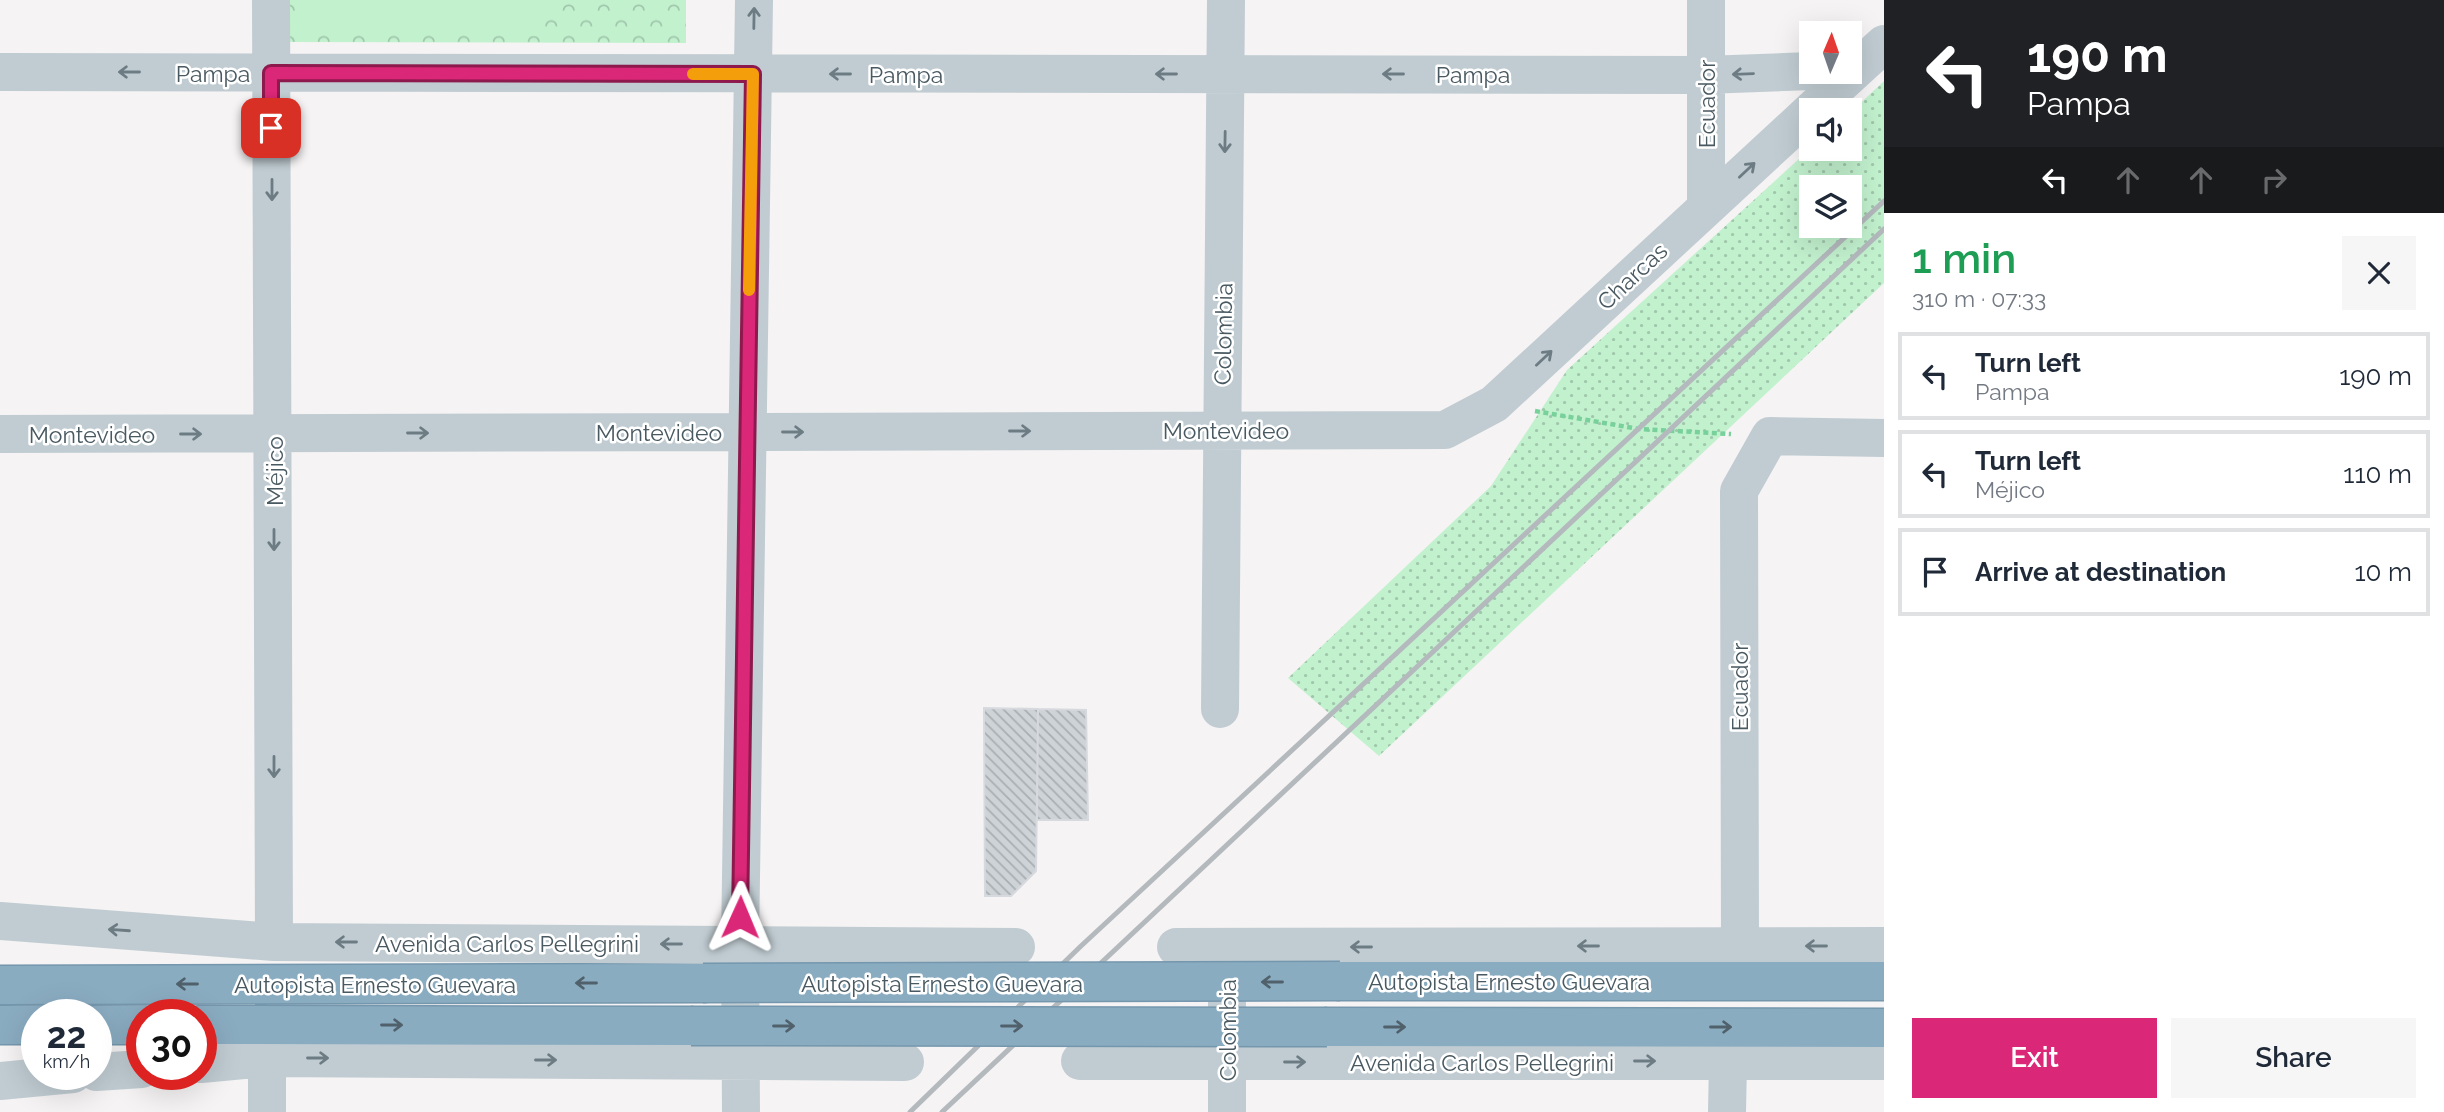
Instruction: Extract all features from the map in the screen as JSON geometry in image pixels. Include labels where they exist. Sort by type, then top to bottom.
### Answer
[{"type":"highway","name":"Autopista Ernesto Guevara","points":[[0,985],[1884,981]]},
{"type":"highway","points":[[0,1025],[21,1025]]},
{"type":"highway","name":"Autopista Ernesto Guevara","points":[[217,1025],[1884,1028]]},
{"type":"street","name":"Méjico","points":[[271,0],[274,942]]},
{"type":"street","points":[[741,1112],[740,944],[754,0]]},
{"type":"street","name":"Colombia","points":[[1220,709],[1226,0]]},
{"type":"street","name":"Ecuador","points":[[1706,0],[1706,207]]},
{"type":"street","name":"Charcas","points":[[1862,62],[1884,44]]},
{"type":"street","name":"Pampa","points":[[0,72],[1705,75],[1799,71]]},
{"type":"street","name":"Charcas","points":[[1825,98],[1839,84]]},
{"type":"street","name":"Charcas","points":[[1445,430],[1494,404],[1799,123]]},
{"type":"street","name":"Montevideo","points":[[0,434],[1445,430]]},
{"type":"street","points":[[1770,436],[1884,438]]},
{"type":"street","name":"Ecuador","points":[[1740,946],[1739,491],[1770,436]]},
{"type":"street","name":"Avenida Carlos Pellegrini","points":[[0,921],[274,942],[1016,947]]},
{"type":"street","points":[[1176,947],[1884,946]]},
{"type":"street","name":"Colombia","points":[[1227,947],[1227,1112]]},
{"type":"street","points":[[267,1058],[267,1112]]},
{"type":"street","points":[[217,1063],[267,1058],[905,1062]]},
{"type":"street","name":"Avenida Carlos Pellegrini","points":[[1080,1061],[1884,1061]]},
{"type":"street","points":[[1727,1112],[1728,1061]]},
{"type":"street","points":[[0,1081],[21,1079]]},
{"type":"path","points":[[1494,404],[1639,429],[1770,436]]},
{"type":"green space","points":[[287,0],[686,0],[686,43],[287,42]]},
{"type":"green space","points":[[300,0],[543,0],[542,36],[300,33]]},
{"type":"green space","points":[[1884,81],[1884,283],[1379,756],[1288,678],[1491,486],[1567,370],[1799,159],[1862,161],[1862,102]]},
{"type":"building","points":[[984,708],[1038,709],[1036,871],[1011,896],[985,896]]},
{"type":"building","points":[[1038,709],[1086,710],[1088,820],[1037,820]]},
{"type":"railway","points":[[910,1112],[1081,946],[1884,201]]},
{"type":"railway","points":[[942,1112],[1884,229]]},
{"type":"slow traffic","points":[[693,74],[753,74],[749,290]]},
{"type":"route","points":[[271,128],[271,73],[753,74],[740,917]]}]
